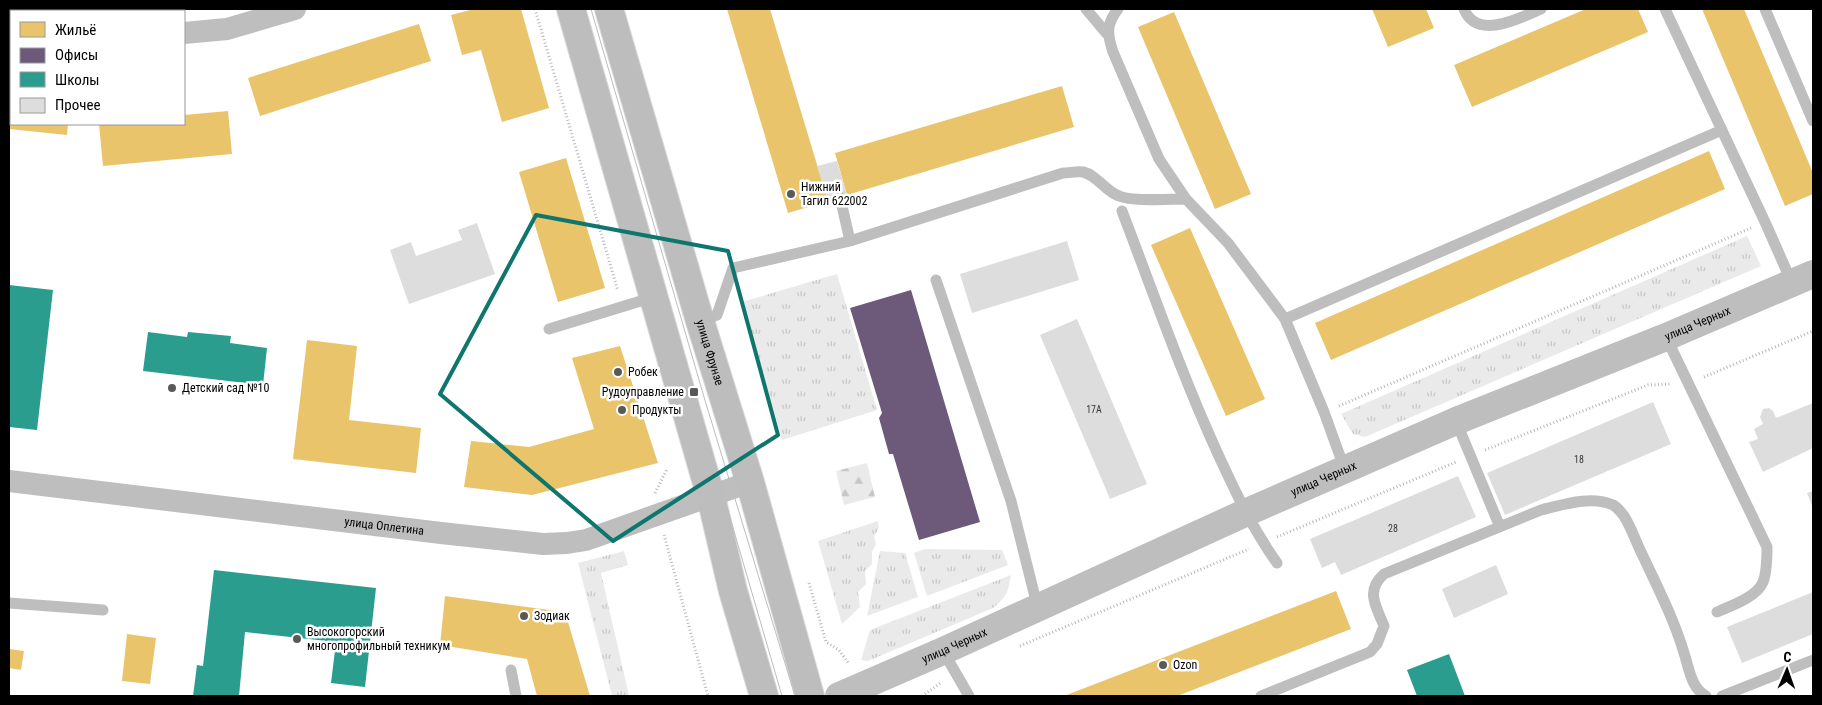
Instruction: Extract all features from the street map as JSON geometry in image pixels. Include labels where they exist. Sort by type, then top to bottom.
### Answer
[{"type":"main road","points":[[571,9],[711,497],[734,591],[764,696]]},
{"type":"main road","name":"улица Фрунзе","points":[[609,9],[700,321],[750,482],[810,696]]},
{"type":"street","points":[[185,33],[227,29],[295,9]]},
{"type":"street","name":"улица Черных","points":[[839,696],[865,685],[949,662],[1038,609],[1245,513],[1456,421],[1666,337],[1803,279]]},
{"type":"street","name":"улица Оплетина","points":[[9,481],[543,544],[586,540],[750,482]]},
{"type":"lane","points":[[1086,9],[1107,34],[1159,159],[1186,199],[1228,243],[1285,319],[1324,412],[1345,470]]},
{"type":"lane","points":[[1107,34],[1113,15],[1118,9]]},
{"type":"lane","points":[[1464,9],[1474,21],[1494,26],[1508,23],[1541,9]]},
{"type":"lane","points":[[1665,9],[1765,222],[1803,279]]},
{"type":"lane","points":[[1766,9],[1813,121]]},
{"type":"lane","points":[[1285,319],[1722,130]]},
{"type":"lane","points":[[700,321],[716,315],[733,268],[850,241],[1063,173],[1083,172],[1120,196],[1186,199]]},
{"type":"lane","points":[[840,197],[850,241]]},
{"type":"lane","points":[[1122,211],[1196,405],[1245,513],[1263,543],[1278,563]]},
{"type":"lane","points":[[936,280],[1012,501],[1038,609]]},
{"type":"lane","points":[[549,329],[654,297]]},
{"type":"lane","points":[[1666,337],[1767,547],[1767,561],[1763,583],[1756,592],[1736,604],[1717,612]]},
{"type":"lane","points":[[1456,421],[1500,527]]},
{"type":"lane","points":[[1261,696],[1370,652],[1378,644],[1384,626],[1373,598],[1373,591],[1378,579],[1384,574],[1541,510],[1567,504],[1602,502],[1614,506],[1624,517],[1684,651],[1692,681],[1700,693],[1706,696]]},
{"type":"lane","points":[[9,603],[103,610]]},
{"type":"lane","points":[[1722,696],[1813,660]]},
{"type":"lane","points":[[949,662],[969,696]]},
{"type":"lane","points":[[511,670],[516,696]]},
{"type":"path","points":[[535,9],[622,307]]},
{"type":"path","points":[[1324,412],[1765,222]]},
{"type":"path","points":[[1018,646],[1470,456],[1648,385],[1688,384],[1813,331]]},
{"type":"path","points":[[667,469],[653,495],[708,696]]},
{"type":"path","points":[[809,583],[826,642],[839,650],[865,685]]},
{"type":"path","points":[[922,696],[949,662]]},
{"type":"highlighted area","points":[[536,215],[728,251],[778,435],[613,541],[440,394]]},
{"type":"green space","points":[[1747,236],[1761,266],[1365,437],[1353,434],[1341,414]]},
{"type":"green space","points":[[837,274],[877,410],[782,440],[742,302]]},
{"type":"green space","points":[[867,463],[875,497],[844,505],[836,471]]},
{"type":"green space","points":[[878,521],[879,528],[874,536],[876,544],[872,552],[872,564],[865,571],[866,584],[858,592],[860,607],[842,624],[818,541]]},
{"type":"green space","points":[[925,549],[1002,550],[1008,565],[927,596],[914,553]]},
{"type":"green space","points":[[624,551],[628,565],[601,573],[629,696],[612,696],[578,563]]},
{"type":"green space","points":[[880,551],[905,553],[918,597],[867,616]]},
{"type":"green space","points":[[1011,575],[1006,594],[993,608],[868,661],[861,660],[870,630]]},
{"type":"building: Жильё","points":[[474,9],[521,9],[549,108],[502,122],[481,50],[462,55],[451,15]]},
{"type":"building: Жильё","points":[[727,9],[770,9],[828,201],[788,213]]},
{"type":"building: Жильё","points":[[1372,9],[1426,9],[1434,28],[1388,47]]},
{"type":"building: Жильё","points":[[1586,9],[1638,9],[1648,32],[1472,107],[1454,65]]},
{"type":"building: Жильё","points":[[1702,9],[1744,9],[1813,173],[1813,194],[1785,206]]},
{"type":"building: Жильё","points":[[1174,12],[1251,194],[1215,209],[1138,27]]},
{"type":"building: Жильё","points":[[419,24],[431,61],[260,116],[248,78]]},
{"type":"building: Жильё","points":[[1062,86],[1074,127],[847,195],[835,153]]},
{"type":"building: Жильё","points":[[9,87],[10,125],[68,125],[67,135],[9,129]]},
{"type":"building: Жильё","points":[[228,111],[232,154],[103,166],[99,125],[185,125],[185,115]]},
{"type":"building: Жильё","points":[[1709,151],[1725,189],[1331,360],[1315,323]]},
{"type":"building: Жильё","points":[[566,158],[605,288],[558,302],[519,172]]},
{"type":"building: Жильё","points":[[1190,228],[1265,399],[1226,416],[1151,245]]},
{"type":"building: Жильё","points":[[307,340],[357,346],[349,420],[421,428],[416,473],[293,459]]},
{"type":"building: Жильё","points":[[620,346],[658,463],[532,495],[464,487],[471,441],[529,447],[594,429],[572,358]]},
{"type":"building: Жильё","points":[[1336,591],[1351,629],[1177,696],[1064,696]]},
{"type":"building: Жильё","points":[[445,596],[565,612],[590,696],[537,696],[527,659],[440,645]]},
{"type":"building: Жильё","points":[[127,634],[156,638],[150,684],[122,681]]},
{"type":"building: Жильё","points":[[9,649],[24,651],[21,670],[9,668]]},
{"type":"building: Офисы","points":[[911,290],[980,522],[919,540],[893,454],[889,454],[879,418],[882,413],[850,308]]},
{"type":"building: Школы","points":[[9,285],[53,290],[37,430],[9,427]]},
{"type":"building: Школы","points":[[148,332],[187,337],[188,332],[231,336],[230,343],[267,348],[263,385],[143,371]]},
{"type":"building: Школы","points":[[214,570],[376,588],[365,687],[331,683],[336,642],[245,632],[239,696],[193,696],[197,665],[203,666]]},
{"type":"building: Школы","points":[[1449,654],[1465,696],[1417,696],[1407,670]]},
{"type":"building: Прочее","points":[[837,161],[847,195],[828,201],[817,166]]},
{"type":"building: Прочее","points":[[477,223],[495,274],[409,304],[390,250],[411,242],[416,256],[462,240],[458,230]]},
{"type":"building: Прочее","points":[[1067,241],[1079,280],[972,313],[960,274]]},
{"type":"building: Прочее","points":[[1077,319],[1147,484],[1110,499],[1040,335]]},
{"type":"building: Прочее","points":[[1653,402],[1671,444],[1505,515],[1487,473]]},
{"type":"building: Прочее","points":[[1813,403],[1813,448],[1763,472],[1749,442],[1758,439],[1754,429],[1763,424],[1760,417],[1763,409],[1769,408],[1773,411],[1776,418]]},
{"type":"building: Прочее","points":[[1458,476],[1476,517],[1341,575],[1335,562],[1322,568],[1310,539]]},
{"type":"building: Прочее","points":[[1813,491],[1813,508],[1807,493]]},
{"type":"building: Прочее","points":[[1496,565],[1508,594],[1454,618],[1442,589]]},
{"type":"building: Прочее","points":[[1813,592],[1813,634],[1742,663],[1727,627]]},
{"type":"tram line","points":[[582,9],[782,696]]},
{"type":"tram line","points":[[591,9],[704,397],[795,696]]},
{"type":"place","name":"Нижний Тагил 622002","points":[[791,194]]},
{"type":"place","name":"Робек","points":[[618,372]]},
{"type":"place","name":"Детский сад №10","points":[[172,388]]},
{"type":"place","name":"Рудоуправление","points":[[694,392]]},
{"type":"place","name":"Продукты","points":[[622,410]]},
{"type":"place","name":"Зодиак","points":[[524,616]]},
{"type":"place","name":"Высокогорский многопрофильный техникум","points":[[297,639]]},
{"type":"place","name":"Ozon","points":[[1163,665]]}]
